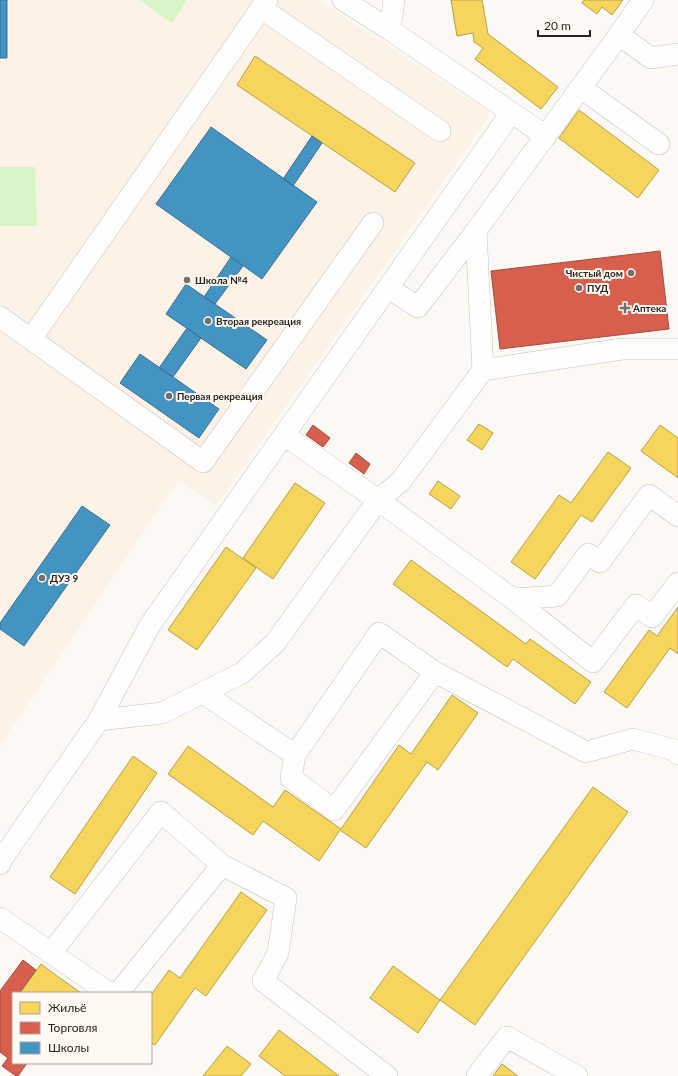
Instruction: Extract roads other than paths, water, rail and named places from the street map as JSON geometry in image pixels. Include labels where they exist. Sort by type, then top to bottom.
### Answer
[{"type":"street","points":[[343,0],[390,30],[546,136]]},
{"type":"street","points":[[390,30],[394,0]]},
{"type":"street","points":[[388,288],[418,307],[546,136],[643,0]]},
{"type":"street","points":[[31,339],[264,4],[440,131]]},
{"type":"street","points":[[619,35],[652,58],[678,54]]},
{"type":"street","points":[[581,88],[659,144]]},
{"type":"street","points":[[0,864],[5,853],[99,720],[150,624],[511,113]]},
{"type":"street","points":[[0,317],[203,462],[373,223]]},
{"type":"street","points":[[99,720],[162,713],[242,673],[275,643],[378,500],[401,481],[483,370],[476,231]]},
{"type":"street","points":[[483,370],[622,349],[678,349]]},
{"type":"street","points":[[284,435],[378,500],[514,599],[593,662],[636,605],[652,617],[678,583]]},
{"type":"street","points":[[514,599],[558,596],[588,554],[600,562],[649,495],[678,516]]},
{"type":"street","points":[[435,672],[334,810],[291,778],[295,755],[379,633],[435,672],[586,752],[633,739],[674,750],[678,754]]},
{"type":"street","points":[[203,693],[295,755]]},
{"type":"street","points":[[51,953],[160,812],[222,865],[286,898],[278,953],[263,981],[387,1076]]},
{"type":"street","points":[[119,992],[222,865]]},
{"type":"street","points":[[0,918],[108,992]]},
{"type":"street","points":[[477,1076],[508,1037],[577,1076]]},
{"type":"place","name":"Чистый дом","points":[[631,273]]},
{"type":"place","name":"Школа №4","points":[[187,280]]},
{"type":"place","name":"ПУД","points":[[579,288]]},
{"type":"place","name":"Аптека","points":[[625,308]]},
{"type":"place","name":"Вторая рекреация","points":[[208,321]]},
{"type":"place","name":"Первая рекреация","points":[[169,396]]},
{"type":"place","name":"ДУЗ 9","points":[[42,578]]}]
